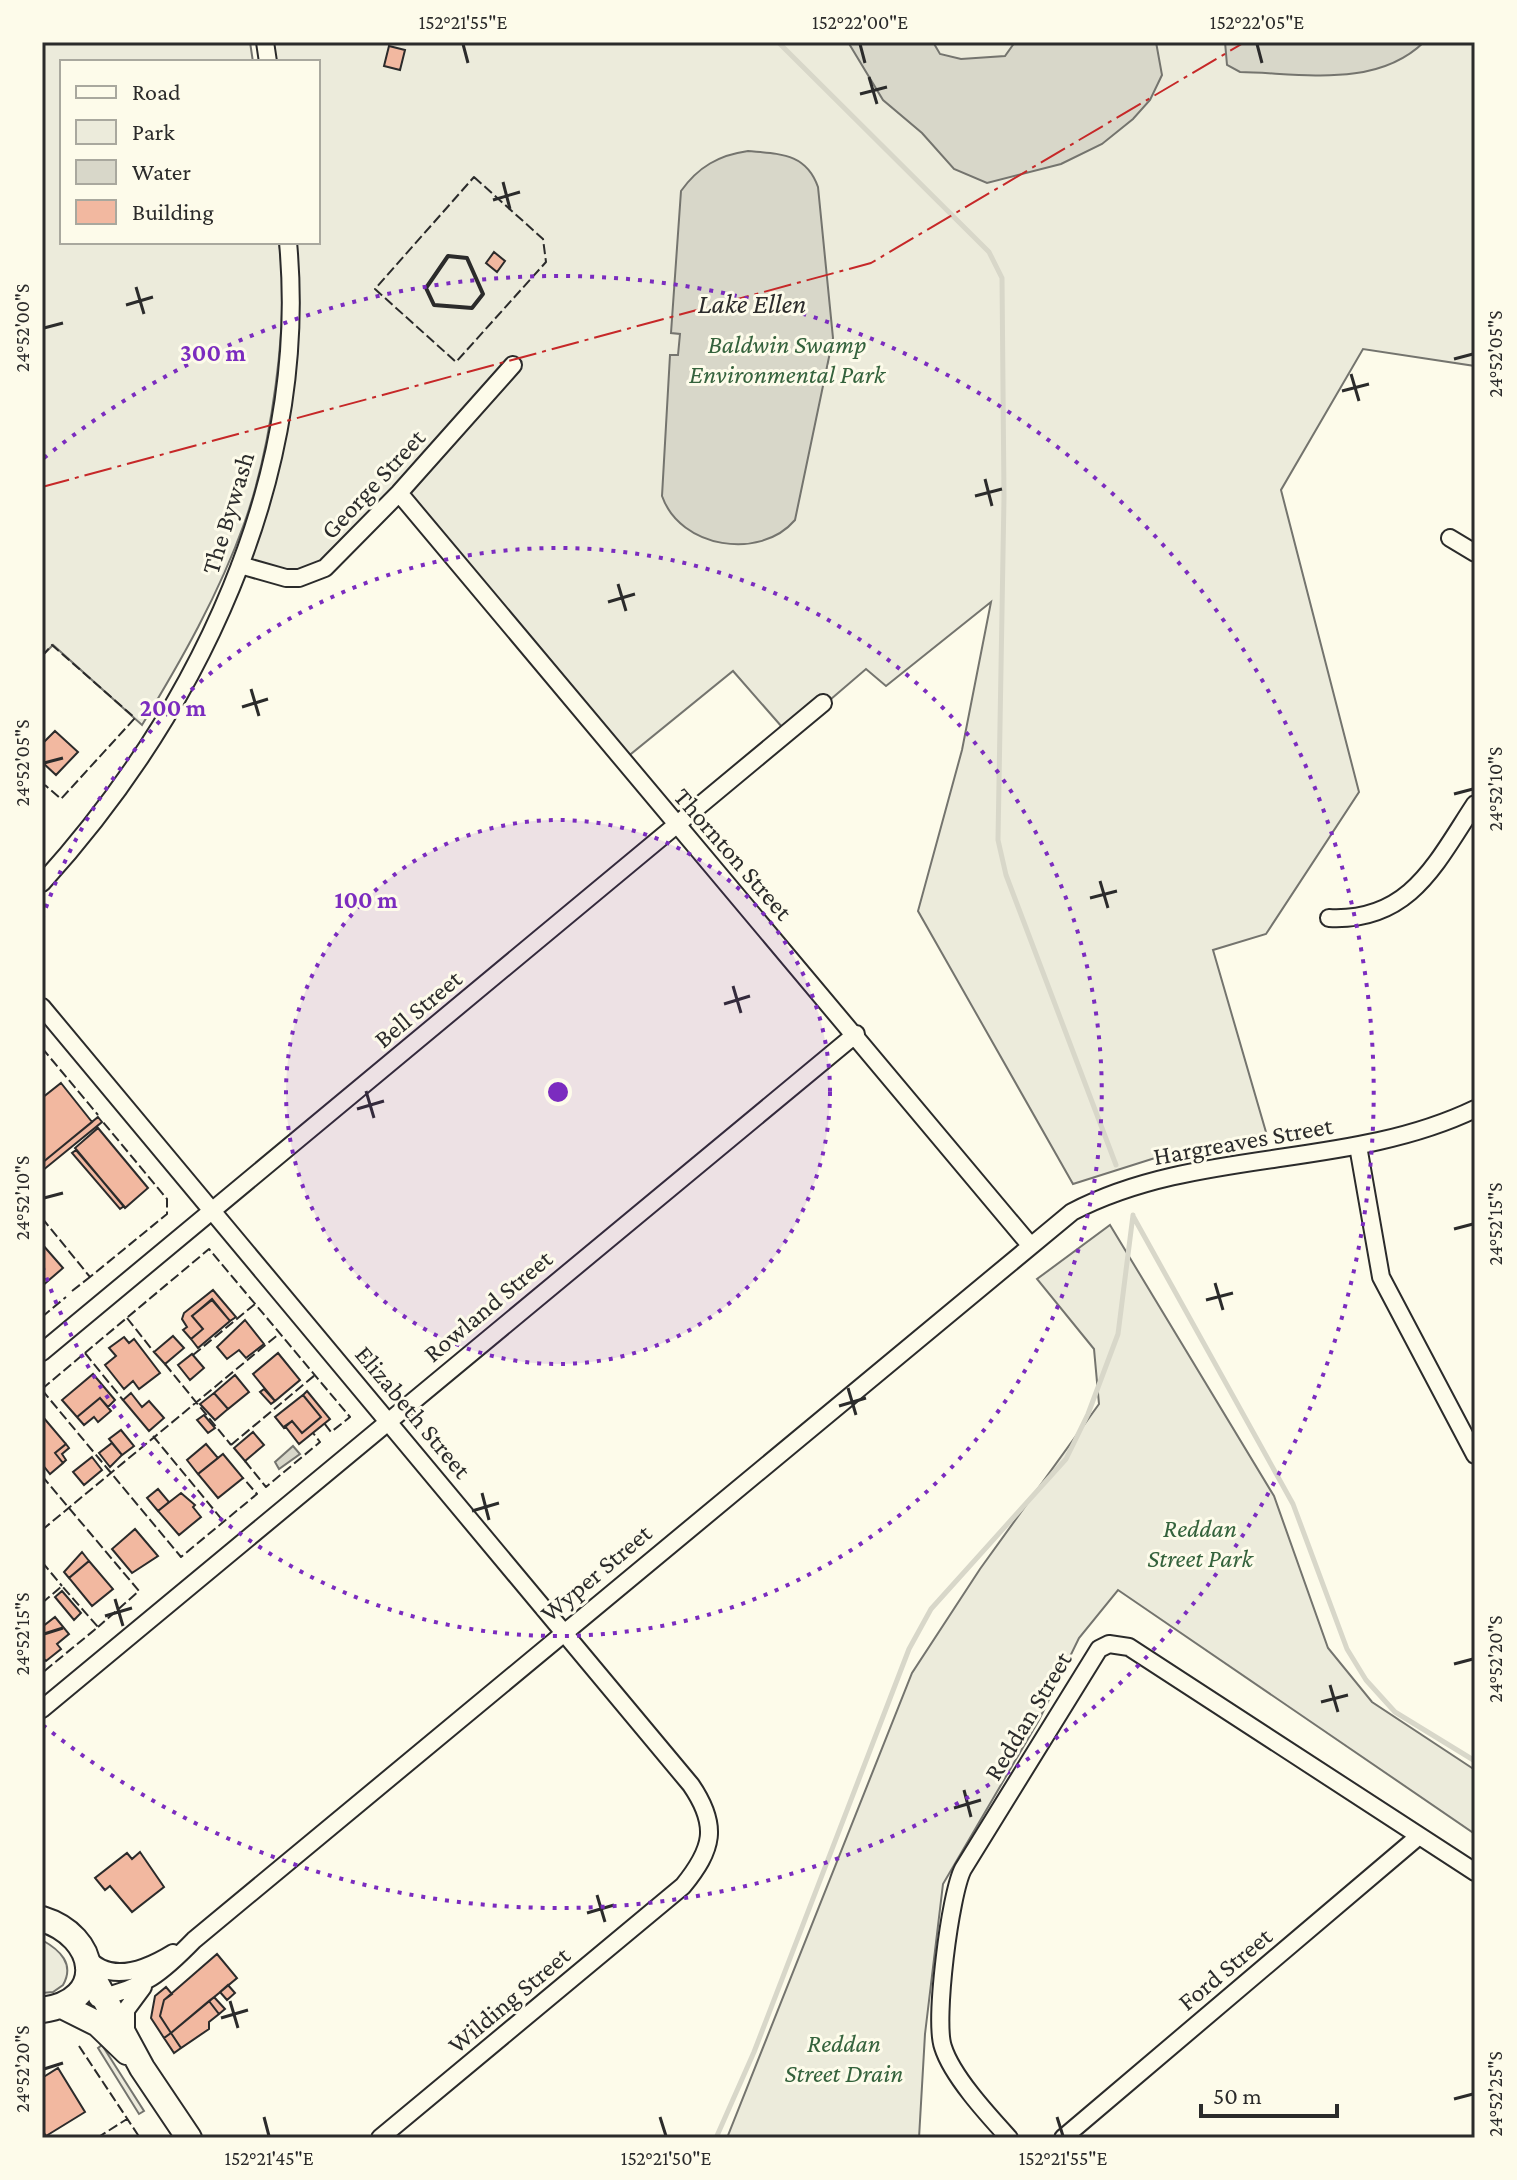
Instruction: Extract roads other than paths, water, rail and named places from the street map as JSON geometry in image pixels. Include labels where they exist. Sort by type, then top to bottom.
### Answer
[{"type":"street","name":"The Bywash","points":[[42,883],[131,775],[186,686],[240,565],[266,478],[284,389],[291,289],[288,244]]},
{"type":"street","name":"George Street","points":[[240,565],[286,578],[314,574],[337,558],[513,365]]},
{"type":"street","name":"Thornton Street","points":[[399,493],[1030,1245]]},
{"type":"street","points":[[1450,538],[1475,553]]},
{"type":"street","name":"Bell Street","points":[[42,1352],[823,703]]},
{"type":"street","points":[[1329,918],[1366,916],[1393,905],[1416,889],[1475,804]]},
{"type":"street","name":"Elizabeth Street","points":[[42,1007],[389,1419],[691,1785],[707,1812],[709,1839],[704,1855],[668,1899]]},
{"type":"street","name":"Rowland Street","points":[[42,1709],[856,1034]]},
{"type":"street","name":"Hargreaves Street","points":[[1030,1245],[1059,1221],[1086,1205],[1129,1188],[1164,1179],[1358,1146],[1421,1131],[1475,1109]]},
{"type":"street","points":[[1358,1146],[1381,1277],[1475,1455]]},
{"type":"street","name":"Wyper Street","points":[[54,2010],[147,1983],[194,1940],[1030,1245]]},
{"type":"street","name":"Reddan Street","points":[[1003,2132],[951,2064],[940,2040],[953,1896],[963,1869],[1099,1649],[1109,1644],[1129,1647],[1475,1872]]},
{"type":"street","name":"Ford Street","points":[[1063,2138],[1419,1836]]},
{"type":"street","name":"Wilding Street","points":[[380,2138],[668,1899]]},
{"type":"street","points":[[45,1917],[71,1935],[126,2032],[142,2068],[189,2138]]},
{"type":"street","name":"Wyper Street","points":[[87,1962],[101,1969],[132,1971],[155,1964],[194,1940]]},
{"type":"street","points":[[54,2010],[84,1990],[87,1962]]},
{"type":"street","points":[[126,2032],[126,2010],[147,1983]]},
{"type":"street","points":[[54,2010],[98,2024],[142,2068]]},
{"type":"street","points":[[984,2138],[1003,2132]]},
{"type":"water","points":[[848,42],[933,42],[940,54],[961,59],[1005,56],[1015,42],[1156,42],[1162,75],[1150,100],[1133,119],[1102,144],[1061,164],[987,183],[954,169],[922,133],[883,100]]},
{"type":"water","points":[[1225,42],[1424,42],[1405,57],[1384,67],[1337,75],[1312,75],[1240,72],[1227,65]]},
{"type":"water","name":"Lake Ellen","points":[[748,151],[781,155],[799,161],[813,176],[818,187],[833,338],[795,520],[780,533],[762,541],[742,544],[722,543],[685,527],[671,514],[662,496],[670,355],[678,355],[680,334],[671,333],[681,191],[710,164]]},
{"type":"water","points":[[293,1446],[300,1454],[279,1469],[275,1462]]},
{"type":"waterway","points":[[778,42],[989,252],[1002,278],[1004,497],[998,840],[1006,875],[1116,1165]]},
{"type":"waterway","points":[[716,2138],[754,2052],[909,1649],[931,1609],[1066,1459],[1088,1414],[1118,1334],[1133,1215]]},
{"type":"waterway","points":[[1133,1216],[1293,1504],[1347,1649],[1366,1680],[1395,1712],[1475,1761]]},
{"type":"park label","name":"Baldwin Swamp Environmental Park","points":[[787,359]]},
{"type":"park label","name":"Reddan Street Park","points":[[1200,1543]]},
{"type":"park label","name":"Reddan Street Drain","points":[[844,2058]]}]
